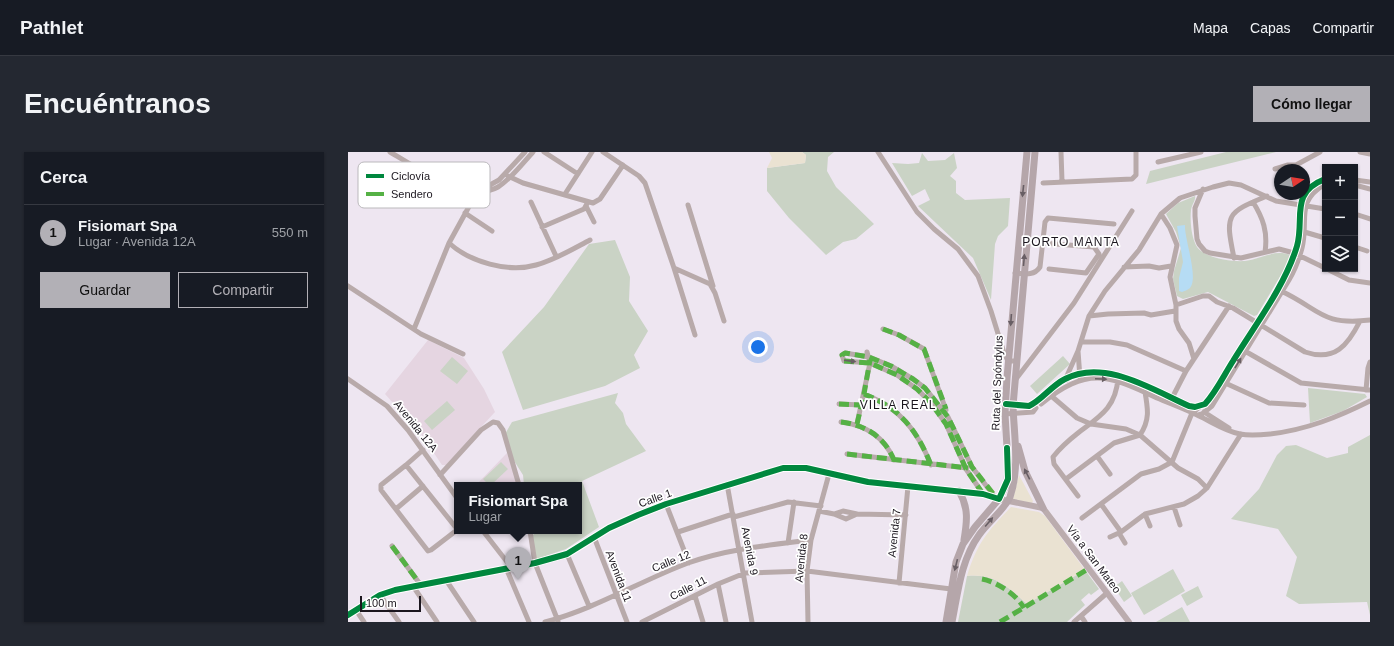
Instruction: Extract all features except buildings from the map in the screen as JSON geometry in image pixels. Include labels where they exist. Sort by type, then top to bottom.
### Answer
[{"type":"highway","name":"Ruta del Spóndylus","points":[[946,622],[956,562],[963,544],[997,497],[1008,479],[1005,414],[1008,361],[1027,152]]},
{"type":"highway","name":"Ruta del Spóndylus","points":[[952,622],[963,568],[972,547],[988,523],[1008,501],[1012,487],[1016,438],[1013,406],[1016,361],[1035,152]]},
{"type":"highway","points":[[1016,438],[1025,471],[1043,508]]},
{"type":"highway","points":[[959,491],[964,500],[967,511],[963,544]]},
{"type":"main road","points":[[997,497],[1008,501],[1043,508]]},
{"type":"main road","name":"Vía a San Mateo","points":[[1043,508],[1129,622]]},
{"type":"street","points":[[390,152],[408,162]]},
{"type":"street","points":[[508,176],[524,152]]},
{"type":"street","points":[[490,190],[498,187],[532,152]]},
{"type":"street","points":[[544,152],[578,174]]},
{"type":"street","points":[[565,194],[592,152]]},
{"type":"street","points":[[603,152],[639,176],[647,187],[695,335]]},
{"type":"street","points":[[878,152],[917,212],[934,229],[958,249],[978,276],[1004,353],[1008,361],[1016,361]]},
{"type":"street","points":[[1061,152],[1062,181]]},
{"type":"street","points":[[1043,183],[1132,179],[1136,174],[1136,152]]},
{"type":"street","points":[[1158,162],[1201,152]]},
{"type":"street","points":[[1302,164],[1320,152]]},
{"type":"street","points":[[1360,152],[1370,154]]},
{"type":"street","points":[[542,227],[587,204],[600,200],[622,165]]},
{"type":"street","points":[[508,176],[523,183],[565,194],[587,204],[594,222]]},
{"type":"street","points":[[1082,518],[1141,474],[1159,469],[1172,462],[1192,414],[1208,401],[1223,382],[1259,323],[1297,255],[1304,232],[1302,198],[1311,185],[1322,180]]},
{"type":"street","points":[[1358,180],[1370,182]]},
{"type":"street","points":[[1005,414],[1027,413],[1066,378],[1078,350],[1089,316],[1109,285],[1139,250],[1161,214],[1180,198],[1203,189],[1229,184],[1240,185],[1276,201],[1322,209]]},
{"type":"street","points":[[1311,185],[1312,193]]},
{"type":"street","points":[[1259,323],[1283,291],[1296,266],[1298,230],[1302,206],[1312,193],[1322,186]]},
{"type":"street","points":[[1358,186],[1370,188]]},
{"type":"street","points":[[1203,189],[1195,208],[1199,244],[1210,253],[1234,258],[1249,257],[1265,252],[1279,250],[1297,255],[1322,266]]},
{"type":"street","points":[[1234,258],[1229,233],[1230,218],[1239,208],[1267,196]]},
{"type":"street","points":[[531,202],[556,256]]},
{"type":"street","points":[[1253,202],[1265,224],[1265,252]]},
{"type":"street","points":[[688,205],[724,321]]},
{"type":"street","points":[[414,329],[449,243],[468,208]]},
{"type":"street","points":[[1015,379],[1074,303],[1132,211]]},
{"type":"street","points":[[465,213],[492,231]]},
{"type":"street","points":[[1161,214],[1170,228],[1177,245],[1171,266],[1170,277],[1176,305],[1175,311],[1178,328],[1189,343],[1194,359]]},
{"type":"street","points":[[1358,215],[1370,219]]},
{"type":"street","points":[[1015,273],[1030,274],[1037,271],[1040,267],[1045,222],[1048,218],[1114,224]]},
{"type":"street","points":[[1298,230],[1322,237]]},
{"type":"street","points":[[449,243],[460,252],[474,259],[515,268],[538,265],[590,240]]},
{"type":"street","points":[[1043,243],[1094,247],[1099,254],[1086,273],[1049,269]]},
{"type":"street","points":[[1358,248],[1367,251]]},
{"type":"street","points":[[1124,267],[1149,266],[1159,268],[1171,266]]},
{"type":"street","points":[[674,268],[708,282],[714,289]]},
{"type":"street","points":[[1334,272],[1349,280],[1370,283]]},
{"type":"street","points":[[348,286],[414,329],[464,354]]},
{"type":"street","points":[[1277,290],[1283,291],[1329,319],[1338,321],[1370,320]]},
{"type":"street","points":[[1176,305],[1206,296],[1229,306],[1306,352],[1323,355],[1336,352],[1348,343],[1360,321]]},
{"type":"street","points":[[1171,401],[1186,371],[1229,306]]},
{"type":"street","points":[[1089,316],[1144,313],[1151,315],[1175,311]]},
{"type":"street","points":[[883,329],[899,335],[924,350],[948,421],[959,445],[972,467],[997,497]]},
{"type":"street","points":[[1080,342],[1110,342],[1127,346],[1186,371]]},
{"type":"street","points":[[1078,350],[1078,375],[1081,381]]},
{"type":"street","points":[[1243,350],[1301,383],[1368,390],[1368,368],[1370,362]]},
{"type":"street","points":[[857,424],[864,394],[869,358],[898,373],[919,387],[948,421]]},
{"type":"street","points":[[1066,378],[1078,375],[1107,372],[1171,401],[1214,425],[1241,434],[1278,433],[1313,426],[1348,412],[1370,401]]},
{"type":"street","points":[[1066,378],[1069,385]]},
{"type":"street","points":[[1049,394],[1081,381],[1099,378],[1118,378]]},
{"type":"street","points":[[1078,496],[1053,462],[1053,457],[1077,433],[1091,424],[1106,411],[1114,399],[1118,378]]},
{"type":"street","name":"Avenida 12A","points":[[348,379],[387,406],[423,450],[454,494]]},
{"type":"street","points":[[1223,382],[1269,403],[1304,405]]},
{"type":"street","points":[[1198,415],[1205,412],[1212,406],[1223,382]]},
{"type":"street","points":[[1066,479],[1114,443],[1140,435],[1148,420],[1146,390]]},
{"type":"street","points":[[864,394],[875,398],[899,413],[919,439],[931,464]]},
{"type":"street","points":[[1049,394],[1077,418],[1091,424],[1126,428],[1140,435],[1178,468],[1198,479],[1207,488]]},
{"type":"street","points":[[1171,401],[1189,406],[1201,406]]},
{"type":"street","points":[[839,404],[861,405]]},
{"type":"street","points":[[1006,404],[1013,406],[1036,406]]},
{"type":"street","points":[[1201,406],[1205,412],[1222,422],[1232,432]]},
{"type":"street","points":[[440,475],[481,430],[493,422],[498,423],[503,430],[519,482]]},
{"type":"street","points":[[840,422],[857,424],[868,429],[879,437],[894,460]]},
{"type":"street","points":[[1110,537],[1120,532],[1145,514],[1190,502],[1207,488],[1241,434]]},
{"type":"street","points":[[959,445],[966,469],[983,494]]},
{"type":"street","points":[[423,450],[380,487],[428,551],[454,531]]},
{"type":"street","points":[[847,454],[966,469],[972,467]]},
{"type":"street","points":[[1097,456],[1110,474]]},
{"type":"street","points":[[406,465],[454,525]]},
{"type":"street","name":"Calle 1","points":[[348,615],[380,595],[420,584],[535,563],[567,554],[614,526],[666,504],[783,468],[806,468],[868,482],[959,491],[997,497]]},
{"type":"street","name":"Avenida 8","points":[[808,622],[807,571],[811,540],[829,474]]},
{"type":"street","name":"Avenida 9","points":[[727,484],[745,573],[752,622]]},
{"type":"street","points":[[396,509],[423,486]]},
{"type":"street","name":"Avenida 7","points":[[899,583],[908,486]]},
{"type":"street","points":[[678,532],[788,502],[794,502],[834,514],[843,511],[857,514],[906,515]]},
{"type":"street","points":[[788,543],[794,502]]},
{"type":"street","points":[[666,504],[689,563]]},
{"type":"street","points":[[1101,504],[1125,542]]},
{"type":"street","points":[[1174,507],[1180,525]]},
{"type":"street","points":[[1145,514],[1150,526]]},
{"type":"street","points":[[485,534],[509,568],[529,622]]},
{"type":"street","points":[[530,534],[535,563],[558,620]]},
{"type":"street","name":"Avenida 11","points":[[594,537],[627,622]]},
{"type":"street","name":"Calle 12","points":[[545,622],[558,620],[689,563],[740,550],[811,540]]},
{"type":"street","points":[[392,546],[420,584]]},
{"type":"street","points":[[567,554],[589,606]]},
{"type":"street","points":[[745,573],[807,571],[951,589]]},
{"type":"street","name":"Calle 11","points":[[642,622],[718,584],[745,573]]},
{"type":"street","points":[[446,580],[474,622]]},
{"type":"street","points":[[718,584],[726,622]]},
{"type":"street","points":[[413,586],[437,622]]},
{"type":"street","points":[[1074,622],[1107,593]]},
{"type":"street","points":[[380,595],[399,622]]},
{"type":"street","points":[[695,596],[703,622]]},
{"type":"street","points":[[356,610],[364,622]]},
{"type":"street","points":[[1081,616],[1085,622]]},
{"type":"shaded area","points":[[428,340],[464,358],[484,389],[495,412],[446,465],[442,465],[421,434],[385,394]]},
{"type":"shaded area","points":[[507,453],[517,482],[479,482]]},
{"type":"green space","points":[[802,152],[834,152],[828,157],[827,171],[836,187],[874,224],[856,239],[843,242],[826,255],[789,218],[767,191],[767,168],[805,163],[806,155]]},
{"type":"green space","points":[[1226,152],[1276,152],[1146,184],[1150,171]]},
{"type":"green space","points":[[922,153],[928,161],[945,160],[954,153],[957,168],[950,176],[956,181],[956,193],[965,200],[1010,198],[1008,226],[998,236],[995,244],[991,300],[973,258],[918,206],[930,200],[925,189],[912,196],[892,163],[919,163]]},
{"type":"green space","points":[[1195,196],[1191,210],[1192,231],[1198,248],[1209,256],[1224,260],[1245,261],[1278,253],[1290,255],[1284,270],[1257,315],[1254,316],[1208,292],[1183,299],[1177,296],[1173,279],[1181,248],[1176,232],[1166,214],[1178,203]]},
{"type":"green space","points":[[615,240],[630,277],[629,301],[648,331],[634,355],[640,368],[605,386],[523,410],[502,352],[544,307],[589,244]]},
{"type":"green space","points":[[1063,356],[1070,364],[1037,394],[1030,386]]},
{"type":"green space","points":[[452,357],[468,371],[457,384],[440,371]]},
{"type":"green space","points":[[1308,388],[1365,394],[1367,397],[1343,411],[1310,423]]},
{"type":"green space","points":[[618,393],[615,403],[623,413],[626,424],[646,451],[582,481],[599,527],[566,549],[534,560],[534,534],[582,534],[582,482],[524,482],[523,475],[511,456],[505,434],[512,422]]},
{"type":"green space","points":[[447,401],[455,410],[432,430],[424,421]]},
{"type":"green space","points":[[1370,435],[1370,615],[1367,602],[1299,604],[1286,596],[1297,557],[1278,529],[1231,519],[1259,489],[1277,455],[1286,446],[1296,445],[1327,458],[1348,453],[1348,447]]},
{"type":"green space","points":[[501,462],[508,469],[494,482],[486,482],[483,479]]},
{"type":"green space","points":[[1173,569],[1185,591],[1144,615],[1131,593]]},
{"type":"green space","points":[[1085,570],[1099,589],[1091,595],[1089,593],[1081,600],[1085,605],[1067,622],[958,622],[967,576],[985,577],[1000,582],[1027,604]]},
{"type":"green space","points":[[1122,581],[1132,596],[1124,602],[1114,587]]},
{"type":"green space","points":[[1198,586],[1203,597],[1187,606],[1181,595]]},
{"type":"green space","points":[[1182,607],[1190,622],[1156,622]]},
{"type":"sand","points":[[769,152],[802,152],[806,155],[805,163],[767,168],[772,158]]},
{"type":"sand","points":[[1019,475],[1033,501],[1032,503],[1013,499]]},
{"type":"sand","points":[[1011,507],[1039,512],[1045,516],[1085,570],[1027,604],[1000,582],[985,577],[967,576],[979,546],[984,538]]},
{"type":"water","points":[[1185,225],[1193,276],[1190,288],[1182,292],[1179,291],[1179,278],[1183,262],[1177,226]]},
{"type":"marked path","points":[[883,329],[899,335],[924,349],[946,409]]},
{"type":"marked path","points":[[983,494],[966,469],[946,424],[931,403],[917,389],[897,375],[870,363],[844,361],[842,355],[845,353],[869,357],[891,366],[925,388],[948,417],[972,467],[995,496]]},
{"type":"marked path","points":[[857,424],[870,360]]},
{"type":"marked path","points":[[864,394],[888,406],[906,422],[920,441],[931,465]]},
{"type":"marked path","points":[[839,404],[861,405]]},
{"type":"marked path","points":[[841,422],[858,426],[873,433],[885,444],[894,460]]},
{"type":"marked path","points":[[847,454],[968,468]]},
{"type":"marked path","points":[[392,546],[420,584]]},
{"type":"marked path","points":[[1000,622],[1088,569]]},
{"type":"marked path","points":[[982,579],[1006,589],[1021,603],[1024,608]]},
{"type":"cycle path","points":[[1006,404],[1029,406],[1055,385],[1065,379],[1080,373],[1096,372],[1112,374],[1128,379],[1189,406],[1195,407],[1205,404],[1269,305],[1285,276],[1297,246],[1302,199],[1307,191],[1322,181]]},
{"type":"cycle path","points":[[348,615],[380,595],[395,590],[535,563],[567,554],[609,528],[638,515],[666,504],[783,468],[806,468],[868,482],[983,494],[999,499],[1008,479],[1007,448]]},
{"type":"place","name":"Fisiomart Spa","points":[[518,580]]},
{"type":"district","name":"PORTO MANTA","points":[[1071,242]]},
{"type":"district","name":"VILLA REAL","points":[[898,405]]}]
